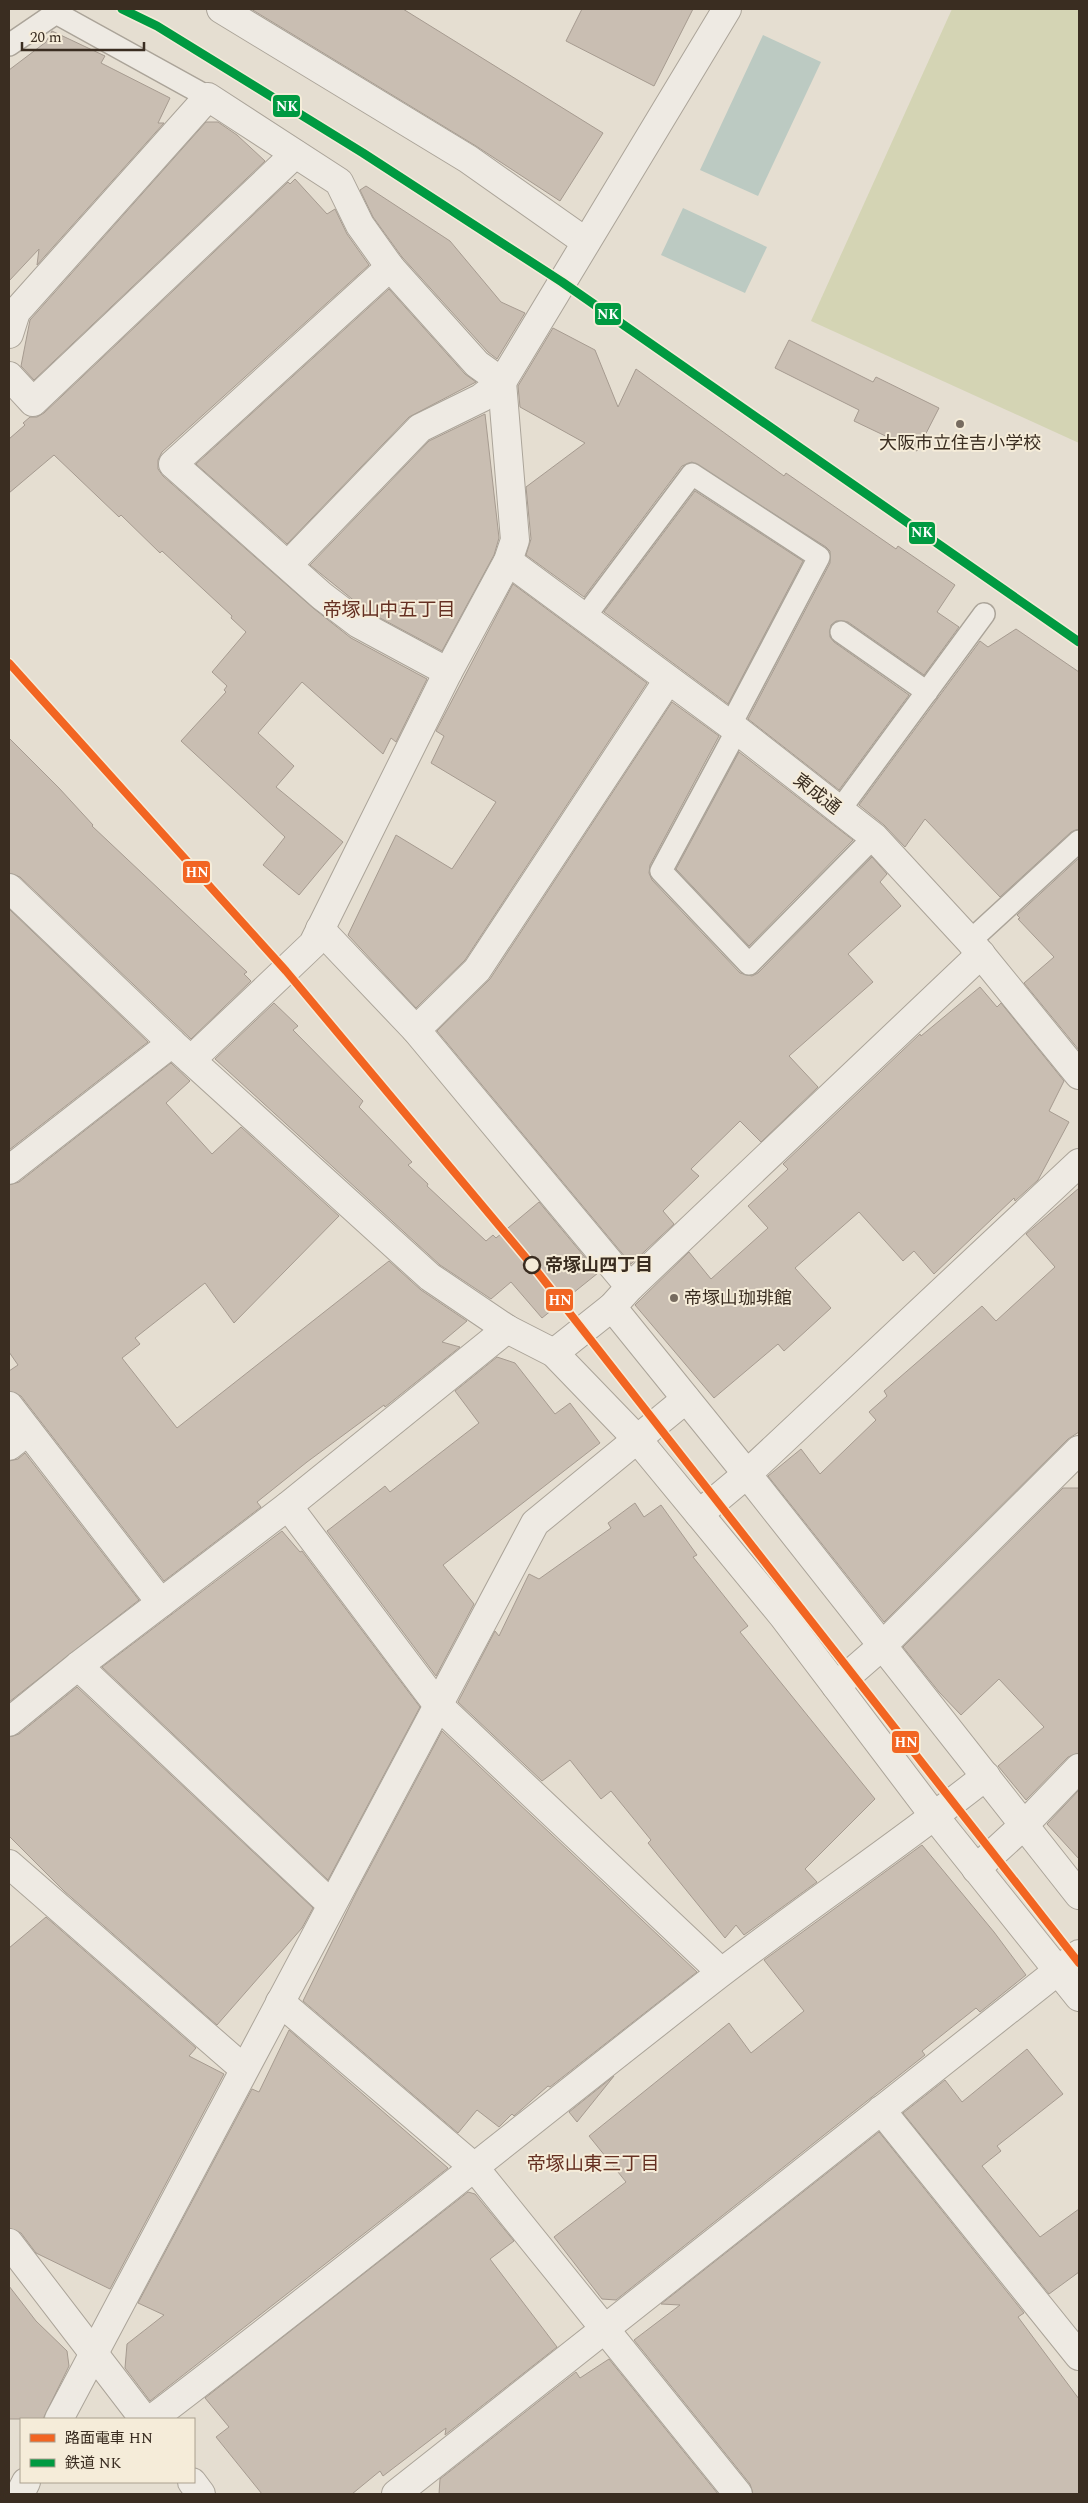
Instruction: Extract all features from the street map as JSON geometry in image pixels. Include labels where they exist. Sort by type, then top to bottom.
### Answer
[{"type":"street","points":[[220,9],[468,159],[586,242]]},
{"type":"street","points":[[288,565],[420,428],[482,398],[502,382],[727,9]]},
{"type":"street","points":[[9,334],[16,312],[208,96],[339,182],[360,224],[390,267],[477,364],[502,382],[515,540],[508,561],[448,672],[314,944],[181,1051],[9,1170]]},
{"type":"street","points":[[9,376],[33,402],[295,154]]},
{"type":"street","points":[[390,267],[173,464],[322,596],[359,624],[448,672]]},
{"type":"street","name":"東成通","points":[[508,561],[734,728],[874,837],[976,947],[1079,1075]]},
{"type":"street","points":[[416,1030],[477,970],[668,680]]},
{"type":"street","points":[[9,888],[181,1051],[430,1277],[507,1329],[554,1353],[638,1440],[783,1616],[976,1869],[1069,1962],[1079,1997]]},
{"type":"street","points":[[320,929],[416,1030],[621,1297],[686,1400],[1025,1824],[1079,1895]]},
{"type":"street","points":[[554,1353],[621,1297],[976,947]]},
{"type":"street","points":[[699,1514],[747,1474],[1079,1163]]},
{"type":"street","points":[[9,1722],[78,1666],[288,1506],[507,1329]]},
{"type":"street","points":[[60,2418],[437,1704],[535,1523],[686,1400]]},
{"type":"street","points":[[9,1406],[18,1438],[161,1603]]},
{"type":"street","points":[[836,1686],[882,1646],[1079,1450]]},
{"type":"street","points":[[288,1506],[437,1704],[721,1972]]},
{"type":"street","points":[[78,1666],[331,1904]]},
{"type":"street","points":[[976,1869],[1025,1824],[1079,1768]]},
{"type":"street","points":[[153,2418],[276,2325],[721,1972],[935,1817],[986,1776]]},
{"type":"street","points":[[9,1864],[244,2069]]},
{"type":"street","points":[[396,2494],[1069,1962]]},
{"type":"street","points":[[280,2002],[474,2167],[738,2494]]},
{"type":"street","points":[[881,2110],[1079,2356]]},
{"type":"street","points":[[9,2243],[143,2418]]},
{"type":"street","points":[[193,2483],[201,2494]]},
{"type":"lane","points":[[9,45],[52,11],[208,96]]},
{"type":"lane","points":[[584,618],[692,474],[819,556],[661,871],[749,964],[874,837]]},
{"type":"lane","points":[[839,811],[984,614]]},
{"type":"lane","points":[[841,632],[927,692]]},
{"type":"lane","points":[[976,947],[1079,841]]},
{"type":"green space","points":[[952,9],[1079,9],[1079,443],[811,321]]},
{"type":"shaded area","points":[[763,35],[821,62],[758,196],[700,170]]},
{"type":"shaded area","points":[[683,208],[767,247],[745,293],[661,255]]},
{"type":"building","points":[[251,9],[403,9],[603,133],[560,201],[476,146]]},
{"type":"building","points":[[582,9],[693,9],[654,86],[566,41]]},
{"type":"building","points":[[52,31],[105,56],[101,63],[170,98],[158,123],[164,123],[37,265],[39,249],[9,281],[9,70],[46,42]]},
{"type":"building","points":[[206,122],[218,122],[237,135],[265,161],[34,380],[21,366],[30,320]]},
{"type":"building","points":[[295,179],[327,214],[335,209],[347,234],[369,265],[162,452],[158,460],[158,469],[163,476],[313,608],[351,638],[427,679],[396,742],[391,738],[383,754],[302,682],[258,733],[294,766],[276,787],[343,842],[299,895],[263,865],[285,837],[181,741],[226,692],[224,690],[227,686],[212,672],[246,632],[231,618],[232,616],[162,551],[160,553],[121,515],[119,517],[54,455],[9,493],[9,439],[25,425],[23,423],[30,417],[37,417],[44,413],[288,182],[290,184]]},
{"type":"building","points":[[366,186],[450,241],[501,302],[525,313],[497,359],[488,352],[402,257],[373,217],[360,190]]},
{"type":"building","points":[[389,289],[465,374],[476,382],[409,417],[287,544],[196,464]]},
{"type":"building","points":[[553,328],[595,350],[618,407],[636,369],[784,476],[786,473],[896,549],[898,546],[955,585],[937,612],[959,627],[924,675],[848,622],[836,621],[831,625],[830,637],[834,642],[909,695],[839,790],[748,719],[830,563],[830,551],[826,547],[692,462],[682,466],[584,597],[526,555],[531,539],[526,487],[585,443],[520,407],[518,386]]},
{"type":"building","points":[[789,340],[873,382],[876,377],[939,408],[917,451],[854,421],[859,410],[775,368]]},
{"type":"building","points":[[485,414],[499,538],[494,555],[442,651],[367,611],[310,565],[429,441]]},
{"type":"building","points":[[695,491],[803,561],[728,704],[604,612]]},
{"type":"building","points":[[513,584],[647,683],[465,960],[416,1008],[348,935],[396,835],[452,869],[496,802],[431,763],[444,736],[436,731]]},
{"type":"building","points":[[1016,629],[1079,672],[1079,829],[1071,832],[1000,897],[925,819],[905,847],[884,825],[859,805],[980,641],[988,647]]},
{"type":"building","points":[[672,702],[719,736],[650,865],[649,873],[652,880],[740,973],[752,976],[758,973],[872,857],[887,874],[880,882],[901,906],[848,954],[873,982],[789,1056],[818,1087],[761,1142],[740,1121],[691,1169],[699,1176],[663,1211],[674,1224],[631,1264],[437,1031],[490,979]]},
{"type":"building","points":[[9,738],[59,788],[92,826],[247,972],[244,974],[251,981],[191,1039],[20,877],[9,873]]},
{"type":"building","points":[[739,752],[853,840],[749,946],[676,869]]},
{"type":"building","points":[[1079,858],[1079,1050],[1024,983],[1054,957],[1018,919],[1020,918],[1017,915]]},
{"type":"building","points":[[9,909],[148,1042],[9,1150]]},
{"type":"building","points":[[980,987],[997,1007],[1001,1003],[1064,1081],[1049,1111],[1069,1122],[1038,1180],[1015,1201],[1014,1198],[934,1274],[914,1251],[903,1261],[859,1212],[795,1268],[831,1308],[784,1351],[778,1344],[714,1398],[635,1305],[689,1252],[711,1279],[768,1228],[748,1206],[788,1169],[783,1164],[920,1034],[921,1036]]},
{"type":"building","points":[[274,1003],[298,1026],[293,1030],[363,1101],[359,1107],[412,1162],[408,1165],[428,1184],[427,1186],[486,1241],[493,1235],[496,1238],[539,1202],[598,1273],[542,1318],[511,1282],[491,1299],[440,1265],[215,1059]]},
{"type":"building","points":[[171,1063],[190,1081],[166,1103],[212,1154],[241,1127],[339,1216],[234,1323],[205,1283],[135,1338],[140,1344],[122,1358],[177,1428],[389,1261],[421,1290],[467,1321],[442,1342],[460,1347],[385,1407],[384,1405],[307,1462],[257,1502],[261,1507],[164,1581],[21,1396],[9,1391],[9,1371],[18,1365],[9,1352],[9,1185],[19,1182]]},
{"type":"building","points":[[1079,1188],[1079,1432],[1068,1439],[884,1622],[768,1476],[801,1449],[820,1474],[876,1420],[869,1412],[887,1396],[884,1391],[982,1306],[996,1321],[1055,1267],[1026,1234]]},
{"type":"building","points":[[497,1357],[515,1363],[555,1414],[570,1403],[600,1443],[443,1565],[474,1604],[436,1676],[327,1531],[385,1486],[390,1492],[479,1423],[455,1391]]},
{"type":"building","points":[[25,1453],[139,1600],[9,1702],[9,1461],[18,1459]]},
{"type":"building","points":[[1063,1488],[1079,1488],[1079,1753],[1068,1757],[1026,1800],[998,1766],[1044,1727],[999,1679],[961,1715],[939,1692],[903,1647]]},
{"type":"building","points":[[635,1503],[644,1517],[661,1505],[697,1555],[693,1557],[748,1626],[740,1632],[875,1799],[805,1869],[817,1882],[744,1935],[736,1925],[725,1938],[648,1843],[651,1840],[611,1791],[601,1799],[570,1760],[542,1781],[458,1702],[495,1631],[499,1636],[529,1574],[539,1579],[611,1528],[608,1523]]},
{"type":"building","points":[[282,1531],[300,1552],[302,1551],[420,1707],[328,1880],[102,1667]]},
{"type":"building","points":[[77,1687],[313,1908],[302,1928],[217,2025],[64,1891],[9,1836],[9,1737],[19,1734]]},
{"type":"building","points":[[442,1731],[697,1972],[550,2087],[548,2086],[514,2116],[512,2114],[499,2127],[477,2110],[458,2133],[303,2001],[356,1893]]},
{"type":"building","points":[[1079,1790],[1079,1859],[1047,1824]]},
{"type":"building","points":[[922,1845],[994,1932],[1026,1975],[980,2012],[976,2008],[922,2051],[925,2055],[616,2300],[602,2299],[554,2237],[626,2182],[589,2136],[729,2023],[751,2053],[804,2011],[764,1960]]},
{"type":"building","points":[[46,1917],[196,2048],[189,2056],[224,2074],[110,2289],[36,2253],[21,2233],[9,2228],[9,1948]]},
{"type":"building","points":[[289,2030],[448,2168],[150,2401],[125,2368],[127,2344],[164,2315],[138,2303],[252,2089],[259,2092]]},
{"type":"building","points":[[1027,2049],[1063,2094],[997,2146],[1001,2151],[982,2166],[1040,2237],[1079,2209],[1079,2272],[1049,2294],[903,2113],[945,2080],[962,2102]]},
{"type":"building","points":[[614,2076],[577,2122],[569,2112]]},
{"type":"building","points":[[879,2132],[1024,2313],[1018,2317],[1079,2399],[1079,2494],[753,2494],[750,2484],[634,2340],[680,2305],[661,2304]]},
{"type":"building","points":[[468,2192],[475,2194],[514,2241],[490,2259],[557,2347],[445,2435],[446,2428],[383,2476],[380,2471],[352,2494],[262,2494],[216,2437],[229,2427],[205,2398]]},
{"type":"building","points":[[9,2286],[36,2321],[67,2351],[69,2366],[43,2418],[9,2419]]},
{"type":"building","points":[[609,2359],[718,2494],[439,2494],[440,2479],[576,2372],[580,2378]]},
{"type":"tram line","name":"HN","points":[[9,663],[286,971],[532,1265],[1079,1963]]},
{"type":"rail line","name":"NK","points":[[122,9],[157,26],[363,153],[562,282],[1079,642]]},
{"type":"place","name":"大阪市立住吉小学校","points":[[960,424]]},
{"type":"place","name":"帝塚山四丁目","points":[[532,1265]]},
{"type":"place","name":"帝塚山珈琲館","points":[[674,1298]]},
{"type":"district","name":"帝塚山中五丁目","points":[[389,610]]},
{"type":"district","name":"帝塚山東三丁目","points":[[593,2164]]}]
